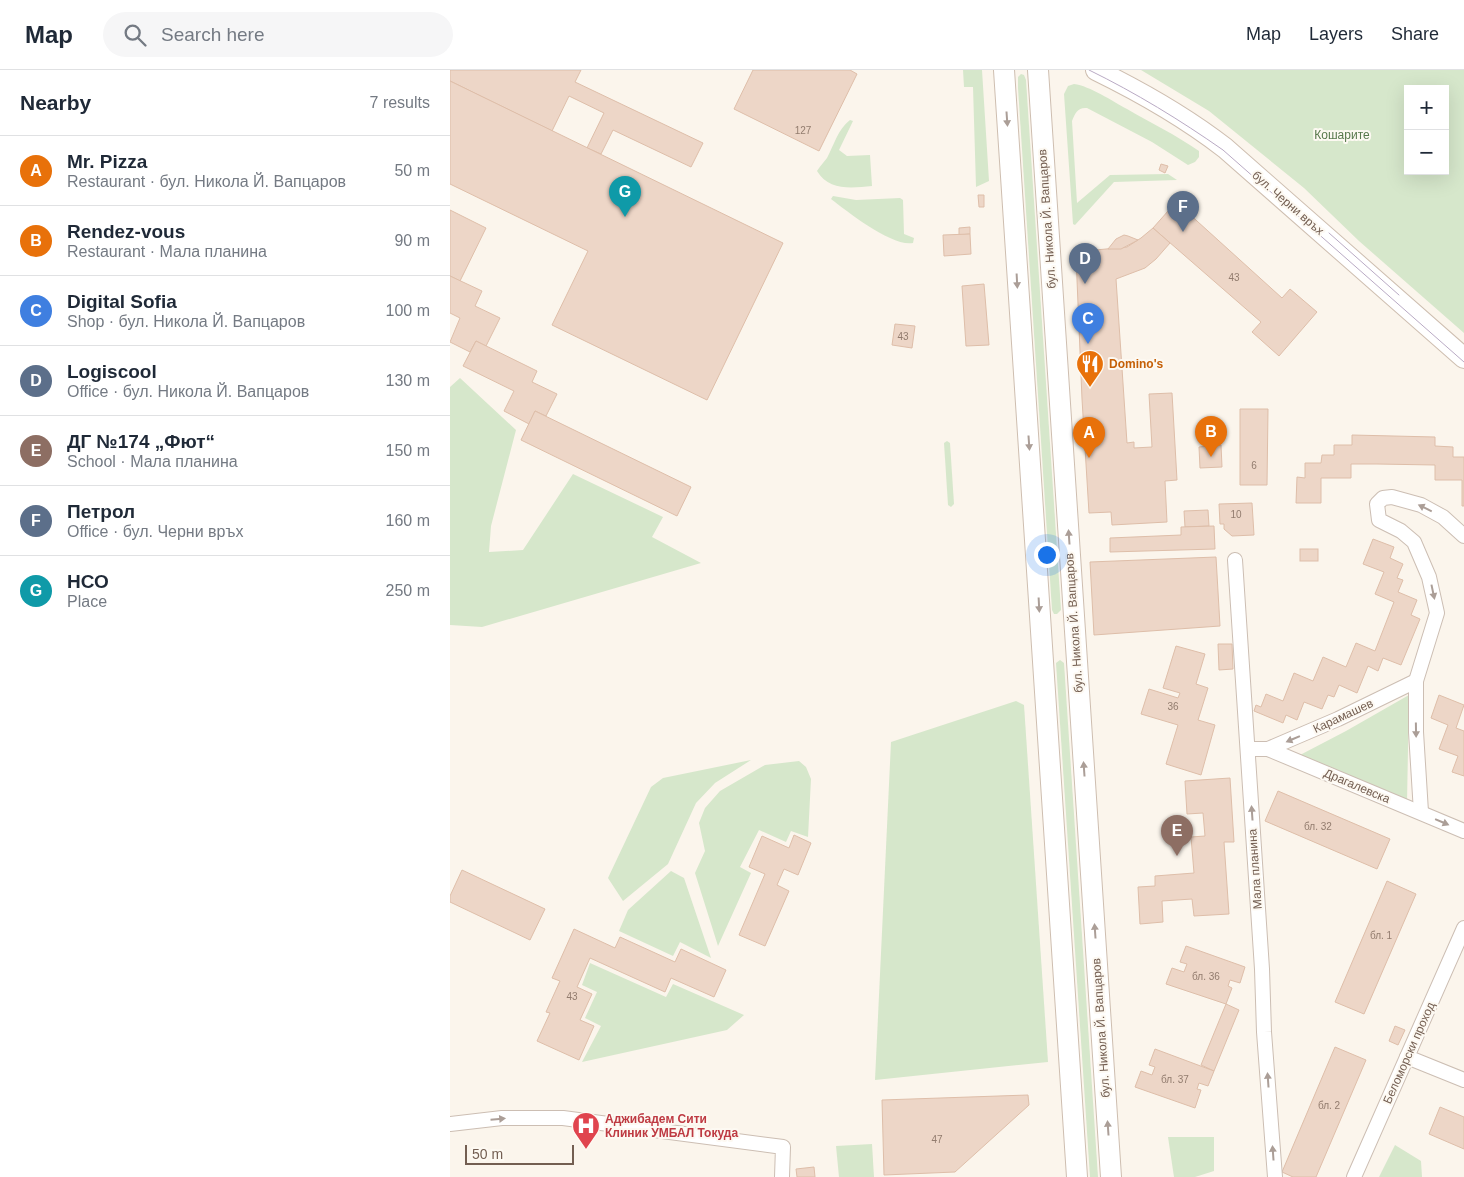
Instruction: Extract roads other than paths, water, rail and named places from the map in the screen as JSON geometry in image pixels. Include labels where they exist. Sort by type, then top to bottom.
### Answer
[{"type":"main road","points":[[1004,70],[1077,1177]]},
{"type":"main road","name":"бул. Никола Й. Вапцаров","points":[[1038,70],[1111,1177]]},
{"type":"main road","name":"бул. Черни връх","points":[[1096,70],[1184,119],[1225,148],[1464,358]]},
{"type":"main road","points":[[1041,640],[1075,637]]},
{"type":"street","points":[[1421,812],[1416,732],[1416,681],[1437,612],[1430,577],[1414,542],[1401,531],[1379,520],[1377,504],[1383,498],[1392,497],[1421,505],[1443,517],[1464,536]]},
{"type":"street","name":"Мала планина","points":[[1235,560],[1264,1032],[1275,1177]]},
{"type":"street","name":"Карамашев","points":[[1268,749],[1338,719],[1416,681]]},
{"type":"street","name":"Драгалевска","points":[[1248,749],[1268,749],[1464,831]]},
{"type":"street","name":"Беломорски проход","points":[[1354,1177],[1464,928]]},
{"type":"street","points":[[1407,1057],[1464,1080]]},
{"type":"street","points":[[450,1124],[502,1118],[563,1118],[783,1147],[782,1177]]},
{"type":"tram line","points":[[1089,70],[1158,107],[1223,150],[1464,362]]},
{"type":"tram line","points":[[1329,233],[1399,295]]},
{"type":"place","name":"НСО","points":[[625,217]]},
{"type":"place","name":"Петрол","points":[[1183,232]]},
{"type":"place","name":"Logiscool","points":[[1085,284]]},
{"type":"place","name":"Digital Sofia","points":[[1088,344]]},
{"type":"place","name":"Domino's","points":[[1090,388]]},
{"type":"place","name":"Rendez-vous","points":[[1211,457]]},
{"type":"place","name":"Mr. Pizza","points":[[1089,458]]},
{"type":"place","name":"ДГ №174 „Фют“","points":[[1177,856]]},
{"type":"place","name":"Аджибадем Сити Клиник УМБАЛ Токуда","points":[[586,1150]]},
{"type":"park label","name":"Кошарите","points":[[1342,135]]}]
